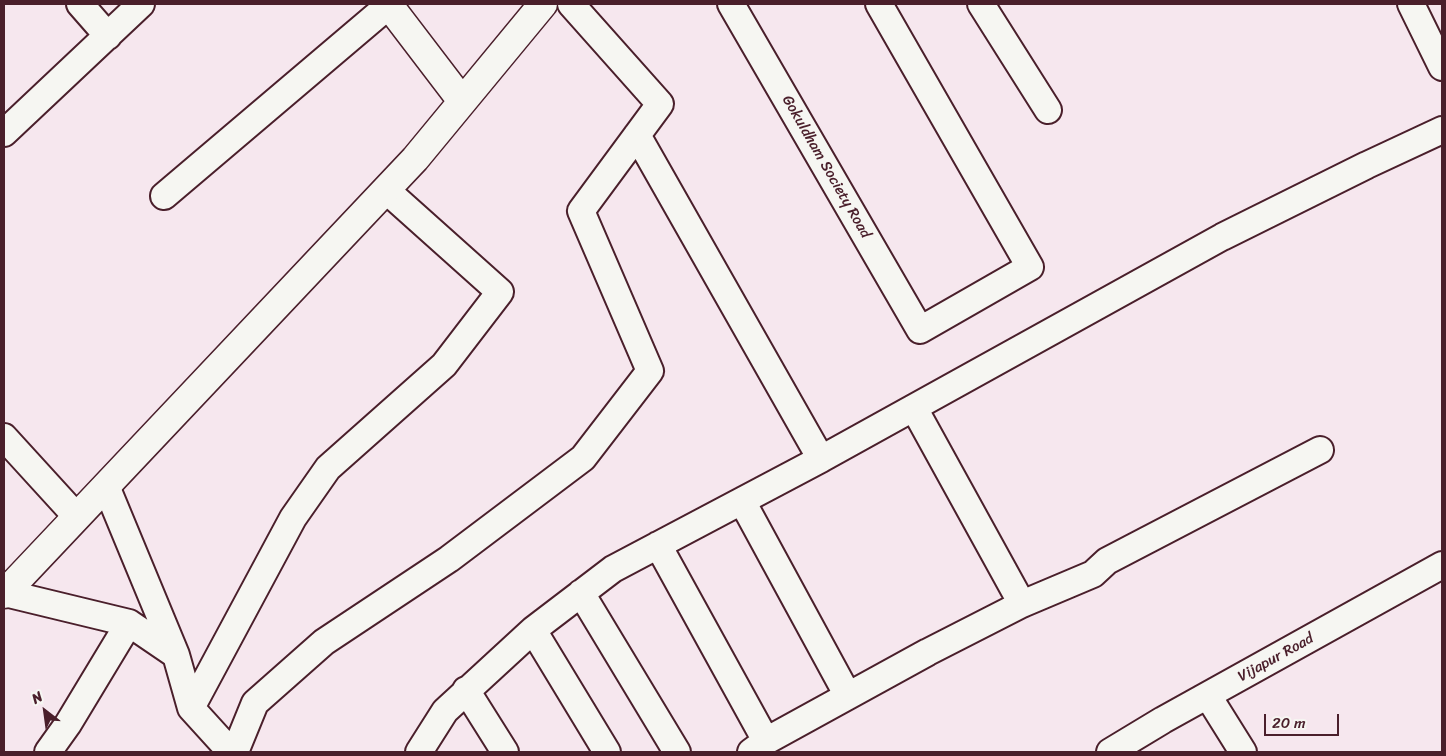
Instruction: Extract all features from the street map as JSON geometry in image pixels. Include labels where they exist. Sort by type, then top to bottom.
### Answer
[{"type":"street","points":[[80,4],[108,36]]},
{"type":"street","points":[[4,133],[141,4]]},
{"type":"street","points":[[4,594],[415,159],[543,4]]},
{"type":"street","points":[[235,752],[255,703],[324,642],[449,559],[583,458],[650,371],[581,211],[660,104],[571,4]]},
{"type":"street","name":"Gokuldham Society Road","points":[[731,4],[920,330],[1030,266],[879,4]]},
{"type":"street","points":[[982,4],[1048,110]]},
{"type":"street","points":[[1412,4],[1442,67]]},
{"type":"street","points":[[164,196],[388,5],[462,102]]},
{"type":"street","points":[[419,752],[445,710],[466,690],[533,630],[613,569],[821,459],[1222,237],[1442,130]]},
{"type":"street","points":[[637,135],[821,459]]},
{"type":"street","points":[[191,708],[293,518],[328,468],[444,365],[500,292],[386,190]]},
{"type":"street","points":[[914,408],[1022,604]]},
{"type":"street","points":[[4,437],[77,517]]},
{"type":"street","points":[[658,545],[759,747],[928,652],[1022,604],[1093,574],[1107,561],[1320,450]]},
{"type":"street","points":[[106,486],[176,655],[191,708],[231,752]]},
{"type":"street","points":[[742,501],[848,696]]},
{"type":"street","name":"Vijapur Road","points":[[1110,752],[1163,720],[1442,565]]},
{"type":"street","points":[[581,593],[678,752]]},
{"type":"street","points":[[4,594],[129,623],[176,655]]},
{"type":"street","points":[[48,752],[68,724],[129,623]]},
{"type":"street","points":[[533,630],[607,752]]},
{"type":"street","points":[[466,690],[505,752]]},
{"type":"street","points":[[1208,696],[1243,752]]}]
